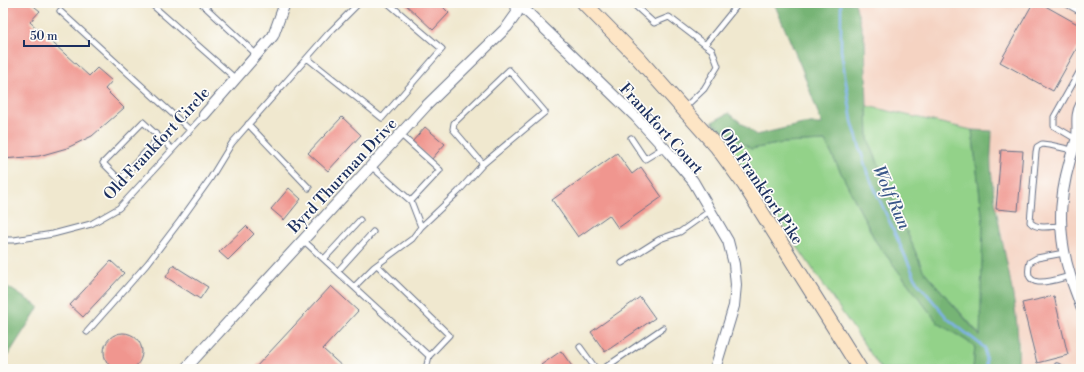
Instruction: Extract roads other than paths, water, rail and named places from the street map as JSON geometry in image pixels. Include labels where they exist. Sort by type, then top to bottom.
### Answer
[{"type":"main road","name":"Old Frankfort Pike","points":[[584,3],[638,58],[684,108],[717,147],[744,184],[860,369]]},
{"type":"street","name":"Old Frankfort Circle","points":[[204,115],[273,36],[285,3]]},
{"type":"street","name":"Byrd Thurman Drive","points":[[185,369],[426,106],[507,27],[517,13],[517,3]]},
{"type":"street","name":"Frankfort Court","points":[[517,3],[636,117],[692,182],[711,210],[728,241],[734,264],[736,285],[734,306],[714,369]]},
{"type":"street","points":[[1081,105],[1077,112],[1079,137],[1072,150],[1061,198],[1061,226],[1064,252],[1070,276],[1081,307]]},
{"type":"lane","points":[[150,3],[236,79]]},
{"type":"lane","points":[[201,3],[257,55]]},
{"type":"lane","points":[[87,332],[148,263],[210,179],[232,143],[307,58],[359,3]]},
{"type":"lane","points":[[307,58],[382,118],[442,48],[388,3]]},
{"type":"lane","points":[[632,3],[654,23],[668,17],[712,50],[718,66],[704,88],[684,108]]},
{"type":"lane","points":[[705,45],[739,3]]},
{"type":"lane","points":[[1065,3],[1081,12]]},
{"type":"lane","points":[[60,12],[190,130]]},
{"type":"lane","points":[[1079,137],[1054,126],[1054,117],[1081,68]]},
{"type":"lane","points":[[354,287],[377,265],[412,239],[421,227],[427,223],[458,192],[483,164],[545,112],[509,70],[454,123],[453,129],[483,164]]},
{"type":"lane","name":"Old Frankfort Circle","points":[[3,240],[14,240],[53,234],[91,224],[119,208],[204,115]]},
{"type":"lane","points":[[160,137],[120,180],[103,163],[142,122],[160,137],[172,149]]},
{"type":"lane","points":[[248,124],[309,188]]},
{"type":"lane","points":[[400,134],[440,170],[411,201]]},
{"type":"lane","points":[[631,138],[646,159],[663,148]]},
{"type":"lane","points":[[1061,226],[1039,227],[1030,222],[1036,152],[1037,147],[1042,144],[1072,150]]},
{"type":"lane","points":[[370,166],[411,201],[421,227]]},
{"type":"lane","points":[[622,263],[660,240],[680,232],[711,210]]},
{"type":"lane","points":[[324,259],[360,220]]},
{"type":"lane","points":[[338,271],[373,232]]},
{"type":"lane","points":[[303,240],[430,356]]},
{"type":"lane","points":[[1064,252],[1037,258],[1030,262],[1029,275],[1032,279],[1045,283],[1070,276]]},
{"type":"lane","points":[[377,265],[449,335],[430,356],[426,369]]},
{"type":"lane","points":[[604,369],[663,328]]},
{"type":"lane","points":[[580,347],[596,369]]},
{"type":"lane","points":[[1057,366],[1063,369]]},
{"type":"waterway","name":"Wolf Run","points":[[841,3],[841,50],[852,121],[867,172],[917,282],[948,319],[985,348],[986,369]]}]
